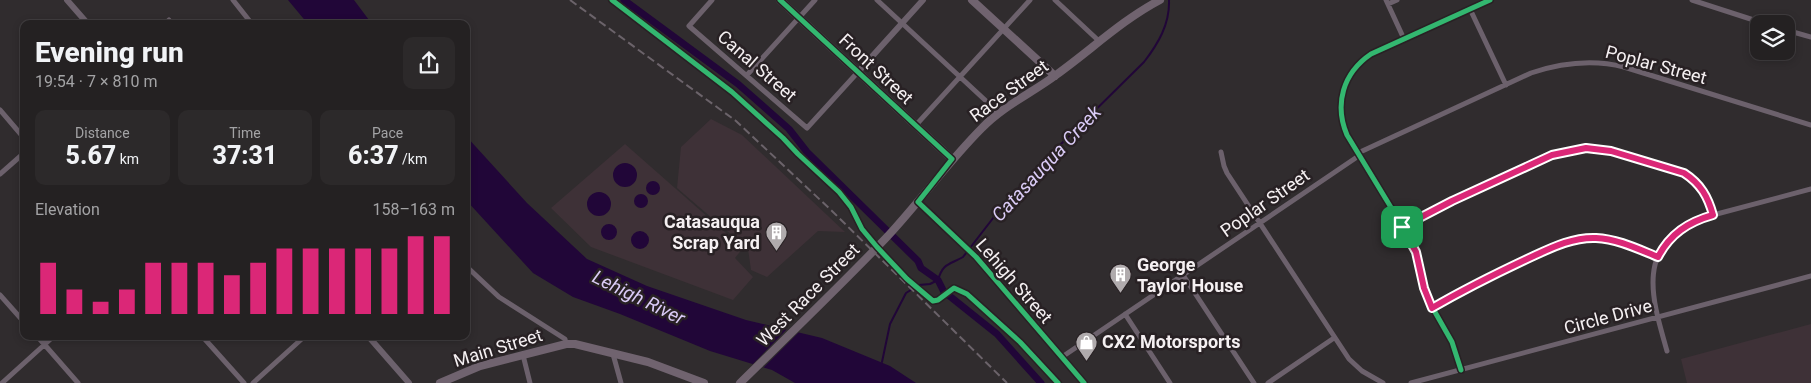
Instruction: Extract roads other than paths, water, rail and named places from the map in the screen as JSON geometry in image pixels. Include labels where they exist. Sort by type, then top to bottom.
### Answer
[{"type":"main road","name":"Front Street","points":[[780,0],[952,159]]},
{"type":"main road","points":[[972,0],[1055,76]]},
{"type":"main road","name":"Race Street","points":[[895,228],[952,159],[999,113],[1055,76],[1124,22],[1159,0]]},
{"type":"main road","name":"West Race Street","points":[[740,383],[895,228]]},
{"type":"main road","points":[[566,344],[575,344],[648,362],[704,383]]},
{"type":"main road","name":"Main Street","points":[[440,383],[480,366],[566,344]]},
{"type":"street","points":[[233,0],[249,20]]},
{"type":"street","name":"Canal Street","points":[[712,0],[689,26],[807,128],[858,72]]},
{"type":"street","points":[[747,75],[815,0]]},
{"type":"street","points":[[876,0],[999,113]]},
{"type":"street","points":[[858,72],[924,0]]},
{"type":"street","points":[[916,125],[1030,0]]},
{"type":"street","points":[[1055,0],[1100,42]]},
{"type":"street","points":[[1397,0],[1387,2],[1404,39]]},
{"type":"street","points":[[1462,370],[1452,342],[1432,308],[1424,288],[1416,252],[1347,135],[1341,117],[1341,100],[1350,74],[1362,60],[1371,54],[1490,0]]},
{"type":"street","points":[[1692,0],[1750,19]]},
{"type":"street","points":[[1716,8],[1719,0]]},
{"type":"street","points":[[70,1],[85,20]]},
{"type":"street","points":[[1470,9],[1506,85]]},
{"type":"street","points":[[1795,33],[1811,37]]},
{"type":"street","name":"Poplar Street","points":[[1062,356],[1259,224],[1359,154],[1531,74],[1562,65],[1585,63],[1609,64],[1811,124]]},
{"type":"street","points":[[0,110],[20,133]]},
{"type":"street","points":[[1402,227],[1444,205],[1552,155],[1586,148],[1611,151],[1684,173],[1702,188],[1713,215]]},
{"type":"street","points":[[1221,152],[1227,173],[1334,338],[1355,366],[1383,383]]},
{"type":"street","points":[[0,174],[20,156]]},
{"type":"street","points":[[1667,351],[1652,292],[1652,280],[1658,257],[1666,243],[1681,228],[1698,219],[1811,189]]},
{"type":"street","name":"Lehigh Street","points":[[918,202],[972,252],[1084,383]]},
{"type":"street","points":[[1432,308],[1497,273],[1573,240],[1608,239],[1627,244],[1658,257]]},
{"type":"street","points":[[470,270],[499,297],[565,339],[566,344]]},
{"type":"street","points":[[1183,275],[1254,383]]},
{"type":"street","name":"Circle Drive","points":[[1414,383],[1811,276]]},
{"type":"street","points":[[0,296],[20,318]]},
{"type":"street","points":[[1125,314],[1170,383]]},
{"type":"street","points":[[1268,383],[1334,338]]},
{"type":"street","points":[[40,340],[78,383]]},
{"type":"street","points":[[2,383],[50,340]]},
{"type":"street","points":[[206,340],[244,383]]},
{"type":"street","points":[[253,383],[301,340]]},
{"type":"street","points":[[371,340],[409,383]]},
{"type":"street","points":[[614,354],[621,383]]},
{"type":"street","points":[[523,355],[530,383]]},
{"type":"water","points":[[288,0],[354,0],[369,20],[305,20]]},
{"type":"water","name":"Lehigh River","points":[[470,140],[527,203],[587,259],[647,286],[746,320],[822,338],[890,366],[916,383],[795,383],[772,370],[710,351],[573,297],[533,273],[470,204]]},
{"type":"water","points":[[625,163],[630,164],[636,170],[636,180],[630,186],[625,187],[620,186],[614,180],[613,175],[614,170],[620,164]]},
{"type":"water","points":[[653,181],[658,183],[660,188],[658,193],[653,195],[648,193],[646,188],[648,183]]},
{"type":"water","points":[[599,192],[608,195],[611,204],[608,213],[599,216],[590,213],[587,204],[590,195]]},
{"type":"water","points":[[638,194],[644,194],[648,201],[644,208],[638,208],[634,204],[634,198]]},
{"type":"water","points":[[606,224],[612,224],[617,229],[615,238],[606,240],[601,235],[601,229]]},
{"type":"water","points":[[640,231],[646,234],[649,240],[646,246],[640,249],[634,246],[631,240],[634,234]]},
{"type":"waterway","points":[[624,0],[738,84],[789,129],[807,152],[918,261],[921,268],[938,280],[944,292],[997,334],[1041,383]]},
{"type":"waterway","name":"Catasauqua Creek","points":[[882,362],[890,324],[906,293],[919,285],[930,284],[938,280],[944,267],[963,257],[1004,204],[1058,147],[1144,62],[1162,33],[1169,9],[1169,0]]},
{"type":"railway","points":[[570,0],[736,121],[832,211],[1007,383]]},
{"type":"place","name":"Catasauqua Scrap Yard","points":[[776,251]]},
{"type":"place","name":"George Taylor House","points":[[1121,294]]},
{"type":"place","name":"CX2 Motorsports","points":[[1086,361]]}]
